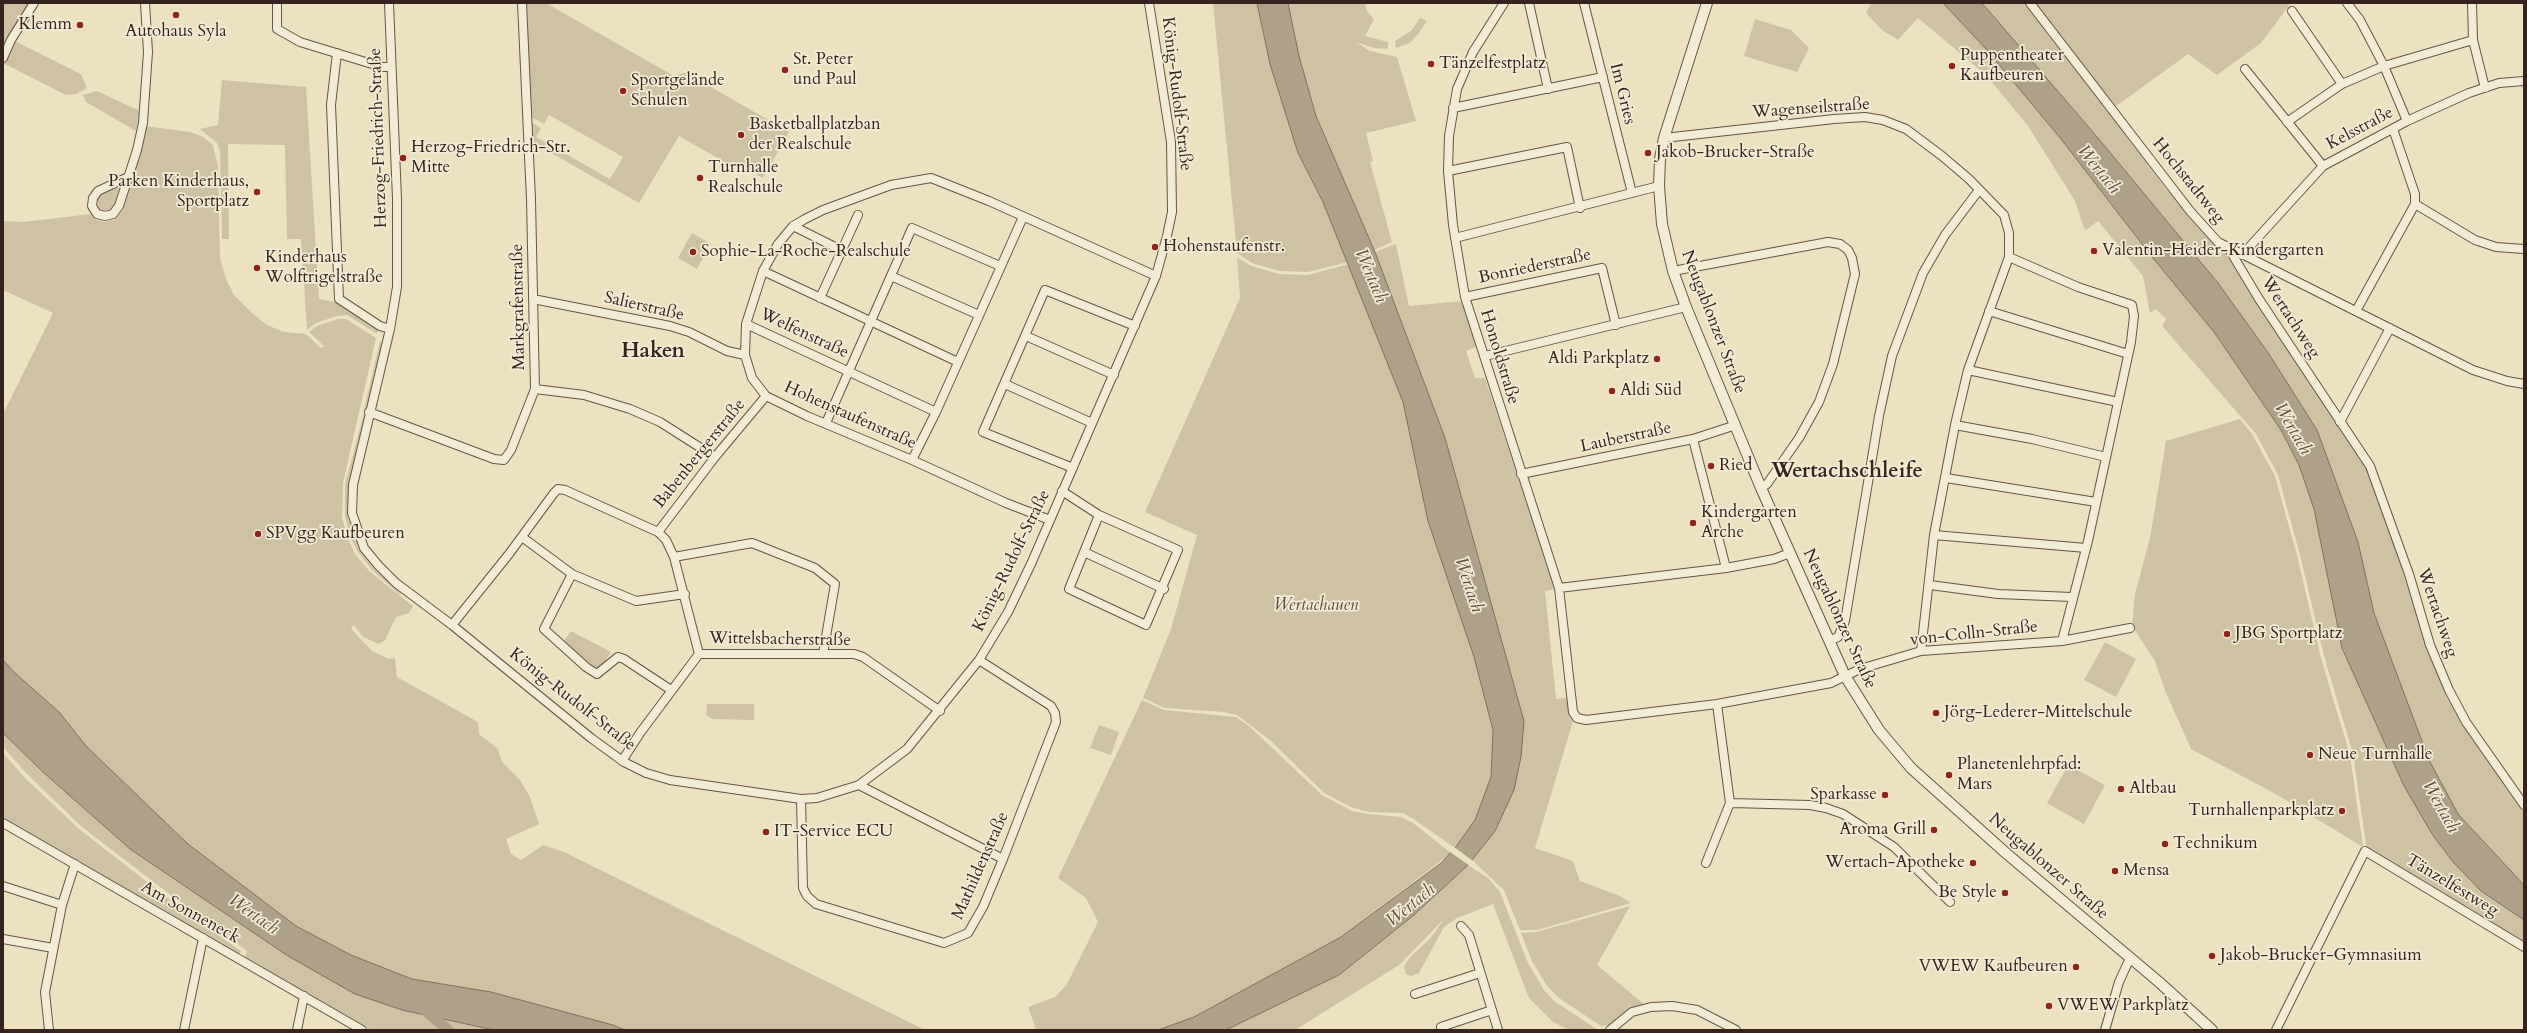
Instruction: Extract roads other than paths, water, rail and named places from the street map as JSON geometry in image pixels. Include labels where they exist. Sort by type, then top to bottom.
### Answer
[{"type":"street","points":[[3,58],[11,40],[34,3]]},
{"type":"street","points":[[128,177],[98,191],[93,198],[92,206],[97,214],[105,216],[113,214],[119,206],[137,150],[144,117],[148,52],[145,3]]},
{"type":"street","points":[[277,3],[277,29],[300,42],[382,67],[391,67]]},
{"type":"street","name":"Herzog-Friedrich-Straße","points":[[369,412],[390,329],[397,287],[397,218],[389,3]]},
{"type":"street","name":"Markgrafenstraße","points":[[369,412],[494,459],[504,460],[511,450],[535,390],[531,199],[522,3]]},
{"type":"street","name":"König-Rudolf-Straße","points":[[369,412],[353,485],[352,513],[364,548],[396,583],[452,625],[591,738],[622,761],[646,773],[670,780],[801,799],[817,798],[859,786],[907,749],[940,711],[979,660],[1010,608],[1073,468],[1156,276],[1172,212],[1172,180],[1171,142],[1149,3]]},
{"type":"street","name":"Honoldstraße","points":[[1504,3],[1494,16],[1463,72],[1453,108],[1449,136],[1448,171],[1455,238],[1465,297],[1559,588],[1573,712],[1581,720]]},
{"type":"street","points":[[1529,3],[1548,89]]},
{"type":"street","name":"Im Gries","points":[[1584,3],[1632,193]]},
{"type":"street","name":"Neugablonzer Straße","points":[[1707,3],[1664,138],[1660,159],[1659,186],[1662,224],[1673,271],[1686,306],[1761,488],[1845,676],[1879,730],[1912,768],[2007,854],[2130,958],[2212,1030]]},
{"type":"street","name":"Hochstadtweg","points":[[2030,3],[2190,211],[2218,242],[2473,370],[2507,381],[2524,384]]},
{"type":"street","points":[[2347,3],[2360,20],[2384,66],[2407,121]]},
{"type":"street","points":[[2472,3],[2472,40],[2485,88]]},
{"type":"street","points":[[2292,11],[2342,84]]},
{"type":"street","points":[[2288,122],[2342,84],[2384,66],[2472,40]]},
{"type":"street","points":[[337,53],[331,104],[339,299],[380,326],[390,329]]},
{"type":"street","points":[[2246,69],[2323,166]]},
{"type":"street","points":[[1453,108],[1548,89],[1603,76]]},
{"type":"street","name":"Kelsstraße","points":[[2242,254],[2323,166],[2407,121],[2485,88],[2499,83],[2524,81]]},
{"type":"street","name":"Wagenseilstraße","points":[[1664,138],[1834,119],[1865,117],[1883,120],[1906,129],[1942,156],[2004,215],[2009,233],[2009,257]]},
{"type":"street","points":[[2356,311],[2415,204],[2415,194],[2393,129]]},
{"type":"street","points":[[1448,171],[1567,147],[1580,208]]},
{"type":"street","name":"Hohenstaufenstraße","points":[[1050,520],[1006,504],[912,460],[766,396],[752,378],[744,355],[746,324],[763,272],[778,244],[794,226],[823,210],[891,185],[931,178],[983,198],[1022,217],[1156,276]]},
{"type":"street","points":[[1455,238],[1580,208],[1659,186]]},
{"type":"street","points":[[1829,641],[1838,637],[1846,621],[1879,416],[1895,349],[1923,273],[1946,235],[1979,190]]},
{"type":"street","points":[[2415,204],[2475,240],[2496,247],[2524,249]]},
{"type":"street","points":[[820,298],[843,251],[858,214]]},
{"type":"street","points":[[912,460],[936,412],[1022,217]]},
{"type":"street","points":[[794,226],[843,251]]},
{"type":"street","name":"Welfenstraße","points":[[826,423],[912,228],[1000,266]]},
{"type":"street","points":[[1673,271],[1828,242],[1840,244],[1848,250],[1852,258],[1855,274],[1833,364],[1819,402],[1800,438],[1767,484],[1761,488]]},
{"type":"street","name":"Wertachweg","points":[[2230,249],[2340,422],[2370,466],[2409,574],[2430,645],[2449,690],[2466,722],[2524,805]]},
{"type":"street","points":[[1921,651],[1930,585],[1934,535],[1955,425],[1968,370],[2009,257]]},
{"type":"street","name":"von-Colln-Straße","points":[[2009,257],[2043,273],[2132,306],[2134,316],[2128,354],[2086,548],[2062,641]]},
{"type":"street","name":"Bonriederstraße","points":[[1465,297],[1602,268],[1616,325]]},
{"type":"street","points":[[763,272],[958,362]]},
{"type":"street","points":[[891,276],[979,315]]},
{"type":"street","points":[[1073,468],[984,432],[1045,290],[1135,326]]},
{"type":"street","name":"Salierstraße","points":[[533,299],[670,326],[689,332],[727,351],[744,355]]},
{"type":"street","points":[[1485,356],[1616,325],[1686,306]]},
{"type":"street","points":[[1989,311],[2128,354]]},
{"type":"street","name":"Welfenstraße","points":[[746,324],[849,371]]},
{"type":"street","points":[[2340,422],[2390,328]]},
{"type":"street","points":[[1026,336],[1114,374]]},
{"type":"street","points":[[1968,370],[2118,402]]},
{"type":"street","points":[[849,371],[936,412]]},
{"type":"street","points":[[1005,384],[1092,422]]},
{"type":"street","points":[[535,390],[584,395],[630,408],[660,422],[715,457]]},
{"type":"street","name":"Babenbergerstraße","points":[[658,532],[715,457],[766,396]]},
{"type":"street","name":"Lauberstraße","points":[[1521,474],[1693,439],[1736,425]]},
{"type":"street","points":[[1955,425],[2032,439],[2106,457]]},
{"type":"street","points":[[1693,439],[1726,568]]},
{"type":"street","points":[[1946,478],[2096,502]]},
{"type":"street","points":[[452,625],[558,489],[565,490],[658,532],[666,540],[674,557],[685,594],[699,654],[671,690],[622,761]]},
{"type":"street","points":[[1062,491],[1099,515],[1178,550],[1164,589],[1146,625],[1069,589],[1099,515]]},
{"type":"street","points":[[1934,535],[2086,548]]},
{"type":"street","points":[[522,537],[572,574],[636,601],[685,594]]},
{"type":"street","points":[[674,557],[752,543],[815,568],[836,584],[823,654]]},
{"type":"street","points":[[1084,552],[1164,589]]},
{"type":"street","points":[[1559,588],[1726,568],[1774,559],[1790,553]]},
{"type":"street","points":[[572,574],[544,629],[586,667],[597,674],[618,657],[624,659],[671,690]]},
{"type":"street","name":"von-Colln-Straße","points":[[1930,585],[1998,594],[2072,598]]},
{"type":"street","name":"von-Colln-Straße","points":[[1581,720],[1716,704],[1831,683],[1845,676],[1921,651],[2062,641],[2130,628]]},
{"type":"street","name":"Wittelsbacherstraße","points":[[699,654],[854,654],[863,657],[940,711]]},
{"type":"street","name":"Mathildenstraße","points":[[801,799],[803,888],[807,896],[816,904],[944,944],[968,933],[983,907],[1056,722],[1055,713],[1051,706],[979,660]]},
{"type":"street","points":[[1706,864],[1730,803],[1716,704]]},
{"type":"street","points":[[859,786],[1003,859]]},
{"type":"street","points":[[1730,803],[1810,805],[1826,808],[1843,814],[1894,847],[1950,902]]},
{"type":"street","name":"Am Sonneneck","points":[[3,823],[362,1030]]},
{"type":"street","name":"Tänzelfestweg","points":[[2276,1030],[2365,851],[2524,947]]},
{"type":"street","points":[[49,1030],[45,992],[62,905],[75,864]]},
{"type":"street","points":[[3,886],[62,905]]},
{"type":"street","points":[[1461,926],[1468,935],[1498,1030]]},
{"type":"street","points":[[184,1030],[202,938]]},
{"type":"street","points":[[3,939],[53,948]]},
{"type":"street","points":[[2105,1030],[2119,982],[2130,958]]},
{"type":"street","points":[[1415,994],[1480,973]]},
{"type":"street","points":[[297,1030],[304,996]]},
{"type":"street","points":[[1610,1030],[1632,1012],[1651,1007],[1672,1006],[1697,1010],[1736,1030]]},
{"type":"street","points":[[1441,1027],[1492,1010]]},
{"type":"water","name":"Wertach","points":[[1257,3],[1288,3],[1299,56],[1316,116],[1375,252],[1445,438],[1524,721],[1521,757],[1514,790],[1495,831],[1468,865],[1414,915],[1339,975],[1226,1030],[1158,1030],[1194,1017],[1341,937],[1441,863],[1455,848],[1475,820],[1491,777],[1493,730],[1474,657],[1428,521],[1403,402],[1323,202],[1298,153],[1270,64]]},
{"type":"water","name":"Wertach","points":[[1943,3],[1982,3],[2098,138],[2218,283],[2269,354],[2317,430],[2358,542],[2374,613],[2429,760],[2458,814],[2524,885],[2524,920],[2481,891],[2453,862],[2432,834],[2404,786],[2342,648],[2314,509],[2299,465],[2281,430],[2214,332],[2152,257],[2061,139],[1986,49]]},
{"type":"water","name":"Wertach","points":[[3,660],[16,674],[59,712],[86,746],[188,844],[296,926],[351,955],[412,979],[491,992],[613,1025],[625,1030],[494,1030],[402,1010],[355,994],[288,956],[130,849],[43,772],[3,733]]},
{"type":"waterway","points":[[423,1008],[448,1030]]},
{"type":"place","name":"Autohaus Syla","points":[[176,15]]},
{"type":"place","name":"Klemm","points":[[80,25]]},
{"type":"place","name":"Tänzelfestplatz","points":[[1431,64]]},
{"type":"place","name":"Puppentheater Kaufbeuren","points":[[1952,66]]},
{"type":"place","name":"St. Peter und Paul","points":[[785,70]]},
{"type":"place","name":"Sportgelände Schulen","points":[[623,91]]},
{"type":"place","name":"Basketballplatzban der Realschule","points":[[741,135]]},
{"type":"place","name":"Jakob-Brucker-Straße","points":[[1648,153]]},
{"type":"place","name":"Herzog-Friedrich-Str. Mitte","points":[[403,158]]},
{"type":"place","name":"Turnhalle Realschule","points":[[700,178]]},
{"type":"place","name":"Parken Kinderhaus, Sportplatz","points":[[257,192]]},
{"type":"place","name":"Hohenstaufenstr.","points":[[1155,247]]},
{"type":"place","name":"Valentin-Heider-Kindergarten","points":[[2094,251]]},
{"type":"place","name":"Sophie-La-Roche-Realschule","points":[[693,252]]},
{"type":"place","name":"Kinderhaus Wolftrigelstraße","points":[[257,268]]},
{"type":"place","name":"Aldi Parkplatz","points":[[1657,359]]},
{"type":"place","name":"Aldi Süd","points":[[1612,391]]},
{"type":"place","name":"Ried","points":[[1711,466]]},
{"type":"place","name":"Kindergarten Arche","points":[[1693,523]]},
{"type":"place","name":"SPVgg Kaufbeuren","points":[[258,534]]},
{"type":"place","name":"JBG Sportplatz","points":[[2227,634]]},
{"type":"place","name":"Jörg-Lederer-Mittelschule","points":[[1936,713]]},
{"type":"place","name":"Neue Turnhalle","points":[[2310,755]]},
{"type":"place","name":"Planetenlehrpfad: Mars","points":[[1949,775]]},
{"type":"place","name":"Altbau","points":[[2121,789]]},
{"type":"place","name":"Sparkasse","points":[[1885,795]]},
{"type":"place","name":"Turnhallenparkplatz","points":[[2342,811]]},
{"type":"place","name":"Aroma Grill","points":[[1934,830]]},
{"type":"place","name":"IT-Service ECU","points":[[766,832]]},
{"type":"place","name":"Technikum","points":[[2165,844]]},
{"type":"place","name":"Wertach-Apotheke","points":[[1973,863]]},
{"type":"place","name":"Mensa","points":[[2115,871]]},
{"type":"place","name":"Be Style","points":[[2005,893]]},
{"type":"place","name":"Jakob-Brucker-Gymnasium","points":[[2212,956]]},
{"type":"place","name":"VWEW Kaufbeuren","points":[[2076,967]]},
{"type":"place","name":"VWEW Parkplatz","points":[[2049,1006]]},
{"type":"district","name":"Haken","points":[[653,352]]},
{"type":"district","name":"Wertachschleife","points":[[1847,472]]},
{"type":"park label","name":"Wertachauen","points":[[1316,606]]}]
